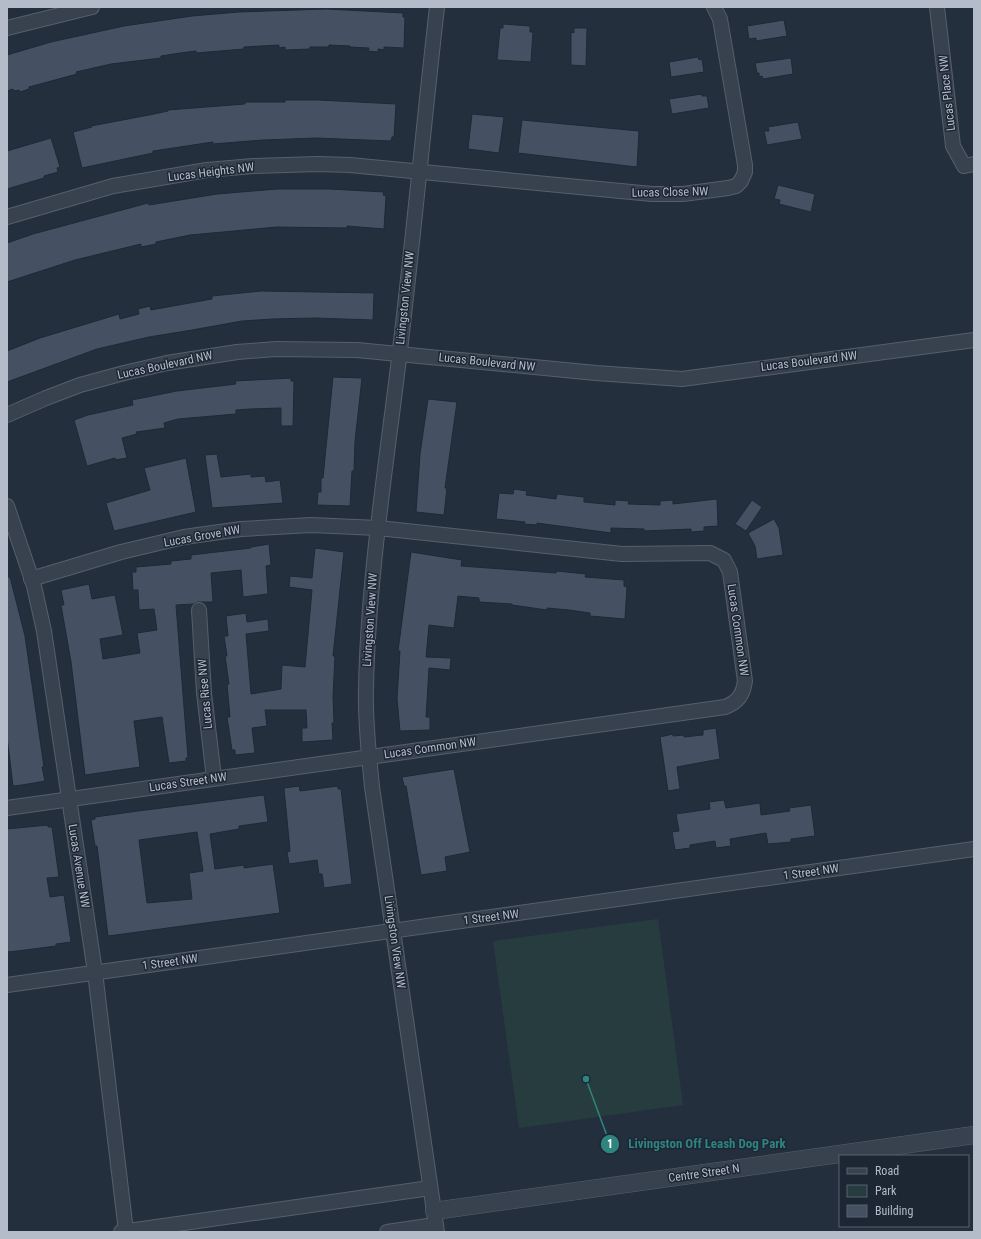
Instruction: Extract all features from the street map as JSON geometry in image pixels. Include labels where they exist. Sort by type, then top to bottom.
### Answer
[{"type":"street","points":[[7,28],[92,7]]},
{"type":"street","name":"Livingston View NW","points":[[435,1223],[369,756],[366,690],[368,642],[378,528],[399,354],[437,7]]},
{"type":"street","name":"Lucas Close NW","points":[[419,171],[628,193],[683,194],[709,192],[736,186],[745,172],[720,19],[714,7]]},
{"type":"street","name":"Lucas Place NW","points":[[937,7],[952,146],[964,166],[974,164]]},
{"type":"street","name":"Lucas Heights NW","points":[[7,217],[113,186],[207,170],[253,166],[318,164],[419,171]]},
{"type":"street","name":"Lucas Boulevard NW","points":[[7,415],[80,385],[124,373],[201,357],[237,352],[276,349],[357,350],[596,374],[682,379],[974,340]]},
{"type":"street","name":"Lucas Avenue NW","points":[[7,506],[31,579],[44,630],[95,972],[123,1232]]},
{"type":"street","name":"Lucas Grove NW","points":[[31,579],[121,552],[184,537],[241,529],[288,526],[378,528]]},
{"type":"street","name":"Lucas Common NW","points":[[369,756],[725,707],[737,701],[741,696],[745,681],[730,572],[724,560],[718,556],[706,553],[656,555],[600,552],[378,528]]},
{"type":"street","name":"Lucas Rise NW","points":[[199,610],[204,693],[214,778]]},
{"type":"street","name":"Lucas Street NW","points":[[7,808],[369,756]]},
{"type":"street","name":"1 Street NW","points":[[7,985],[393,929],[509,915],[974,849]]},
{"type":"street","name":"Centre Street N","points":[[852,1155],[974,1135]]},
{"type":"street","name":"Centre Street N","points":[[435,1223],[839,1157]]},
{"type":"street","points":[[123,1232],[430,1188]]},
{"type":"street","points":[[387,1232],[435,1223]]},
{"type":"green space","points":[[658,919],[683,1105],[519,1128],[493,941]]},
{"type":"building","points":[[326,9],[403,13],[403,17],[405,17],[404,48],[384,47],[384,50],[378,49],[378,52],[368,51],[369,48],[329,45],[329,47],[310,47],[310,49],[285,50],[285,47],[279,48],[279,45],[244,47],[244,49],[196,53],[196,51],[161,56],[161,58],[111,64],[76,72],[77,74],[29,87],[29,89],[20,92],[19,90],[14,91],[13,89],[7,91],[7,55],[51,42],[124,26],[192,16],[239,12]]},
{"type":"building","points":[[784,20],[787,36],[756,41],[756,38],[749,39],[747,26]]},
{"type":"building","points":[[503,24],[530,26],[530,32],[533,32],[531,62],[497,60],[500,28],[503,28]]},
{"type":"building","points":[[574,28],[587,28],[586,66],[571,65],[571,32],[574,33]]},
{"type":"building","points":[[698,57],[699,60],[702,59],[704,72],[671,77],[669,62]]},
{"type":"building","points":[[791,58],[793,74],[763,79],[762,76],[759,77],[755,63]]},
{"type":"building","points":[[702,94],[702,96],[707,96],[709,108],[672,114],[669,99]]},
{"type":"building","points":[[285,100],[396,104],[394,137],[392,137],[391,141],[316,138],[213,144],[213,142],[153,151],[153,153],[82,168],[73,132],[92,127],[91,126],[168,110],[245,104],[245,102],[285,102]]},
{"type":"building","points":[[472,114],[504,117],[499,153],[468,149]]},
{"type":"building","points":[[522,120],[639,131],[637,167],[518,153]]},
{"type":"building","points":[[798,122],[802,139],[767,145],[764,131],[769,131],[768,127]]},
{"type":"building","points":[[51,138],[60,167],[57,168],[58,172],[44,176],[44,178],[7,189],[7,151]]},
{"type":"building","points":[[778,185],[815,194],[811,212],[779,204],[780,200],[774,199]]},
{"type":"building","points":[[277,189],[329,189],[384,192],[383,195],[386,196],[384,229],[347,226],[347,228],[277,227],[190,235],[156,242],[156,244],[141,247],[141,244],[75,260],[7,282],[7,243],[33,234],[148,203],[149,205],[217,194]]},
{"type":"building","points":[[261,291],[374,293],[373,320],[314,318],[242,321],[149,337],[97,349],[7,382],[7,351],[40,338],[119,314],[120,319],[139,314],[138,309],[150,306],[151,310],[212,299],[212,296]]},
{"type":"building","points":[[333,377],[362,378],[355,441],[354,471],[352,471],[350,506],[317,505],[318,492],[321,492],[321,478],[323,478]]},
{"type":"building","points":[[291,378],[291,381],[294,381],[293,426],[281,426],[281,408],[236,410],[236,414],[178,419],[164,423],[165,428],[136,432],[137,434],[122,438],[127,458],[115,460],[115,458],[87,466],[74,420],[88,415],[133,405],[132,400],[177,391],[236,384],[235,381]]},
{"type":"building","points":[[428,399],[457,402],[445,488],[447,488],[444,515],[416,512],[420,454]]},
{"type":"building","points":[[217,454],[221,477],[251,474],[251,477],[265,476],[266,482],[280,480],[283,503],[212,508],[205,455]]},
{"type":"building","points":[[186,458],[196,512],[114,531],[106,503],[150,490],[144,468]]},
{"type":"building","points":[[514,489],[527,491],[526,495],[556,499],[557,494],[584,497],[584,502],[615,505],[615,500],[629,501],[628,504],[660,505],[660,501],[673,500],[673,504],[717,499],[718,526],[704,527],[704,531],[691,532],[691,529],[644,531],[644,529],[611,528],[611,533],[537,523],[537,525],[524,524],[525,522],[496,519],[499,493],[513,494]]},
{"type":"building","points":[[752,500],[762,507],[746,531],[735,524]]},
{"type":"building","points":[[774,519],[779,528],[783,555],[757,559],[755,546],[748,533]]},
{"type":"building","points":[[269,544],[271,565],[266,566],[268,594],[243,597],[241,570],[211,573],[213,602],[198,602],[193,604],[176,605],[188,758],[186,758],[186,761],[169,763],[162,717],[134,721],[140,767],[85,775],[71,662],[61,605],[64,605],[61,590],[89,584],[92,599],[115,595],[123,635],[100,639],[103,659],[140,653],[137,633],[157,630],[154,609],[139,610],[138,590],[133,590],[132,572],[136,572],[136,567],[171,564],[171,561],[191,559],[191,555],[251,548]]},
{"type":"building","points":[[315,548],[344,552],[333,656],[335,656],[333,696],[334,723],[332,723],[333,740],[302,742],[302,728],[307,728],[306,710],[265,710],[267,726],[252,728],[255,753],[235,755],[235,750],[232,750],[227,717],[230,717],[227,684],[229,684],[225,656],[227,656],[224,636],[228,636],[226,616],[246,613],[247,622],[268,619],[269,631],[246,634],[251,694],[281,689],[282,665],[305,667],[312,590],[289,587],[290,576],[312,578]]},
{"type":"building","points":[[411,552],[462,560],[461,566],[556,573],[557,571],[586,574],[585,577],[624,580],[624,586],[627,587],[625,619],[590,616],[590,613],[569,610],[547,608],[547,610],[512,604],[479,602],[479,598],[458,596],[454,628],[429,625],[426,657],[451,658],[450,670],[429,668],[426,717],[430,717],[430,730],[400,731],[397,699],[400,651],[398,651]]},
{"type":"building","points":[[7,577],[10,577],[25,636],[45,781],[13,786],[7,737]]},
{"type":"building","points":[[716,728],[720,759],[677,767],[680,789],[668,791],[660,737],[673,734],[673,736],[684,735],[684,737],[703,735],[703,730]]},
{"type":"building","points":[[454,769],[470,852],[445,857],[447,871],[421,875],[406,786],[404,786],[402,777]]},
{"type":"building","points":[[299,786],[300,791],[338,786],[338,789],[341,789],[352,884],[324,888],[322,874],[319,874],[317,860],[289,864],[287,852],[290,851],[284,788]]},
{"type":"building","points":[[264,795],[268,822],[239,826],[239,829],[210,834],[215,869],[244,865],[244,868],[273,864],[280,913],[108,936],[97,846],[95,846],[91,820],[95,819],[95,817]],"holes":[[[197,832],[203,871],[189,873],[192,899],[147,903],[139,840]]]},
{"type":"building","points":[[724,800],[726,808],[760,803],[761,815],[790,811],[789,808],[811,805],[815,836],[791,839],[791,842],[768,844],[766,833],[730,839],[731,846],[716,848],[715,841],[690,845],[690,848],[675,850],[672,832],[679,831],[676,814],[710,809],[709,802]]},
{"type":"building","points":[[48,825],[48,827],[52,827],[59,877],[47,878],[50,897],[64,895],[71,942],[56,944],[56,946],[9,952],[7,950],[7,829]]},
{"type":"place","name":"Livingston Off Leash Dog Park","points":[[586,1079]]}]
